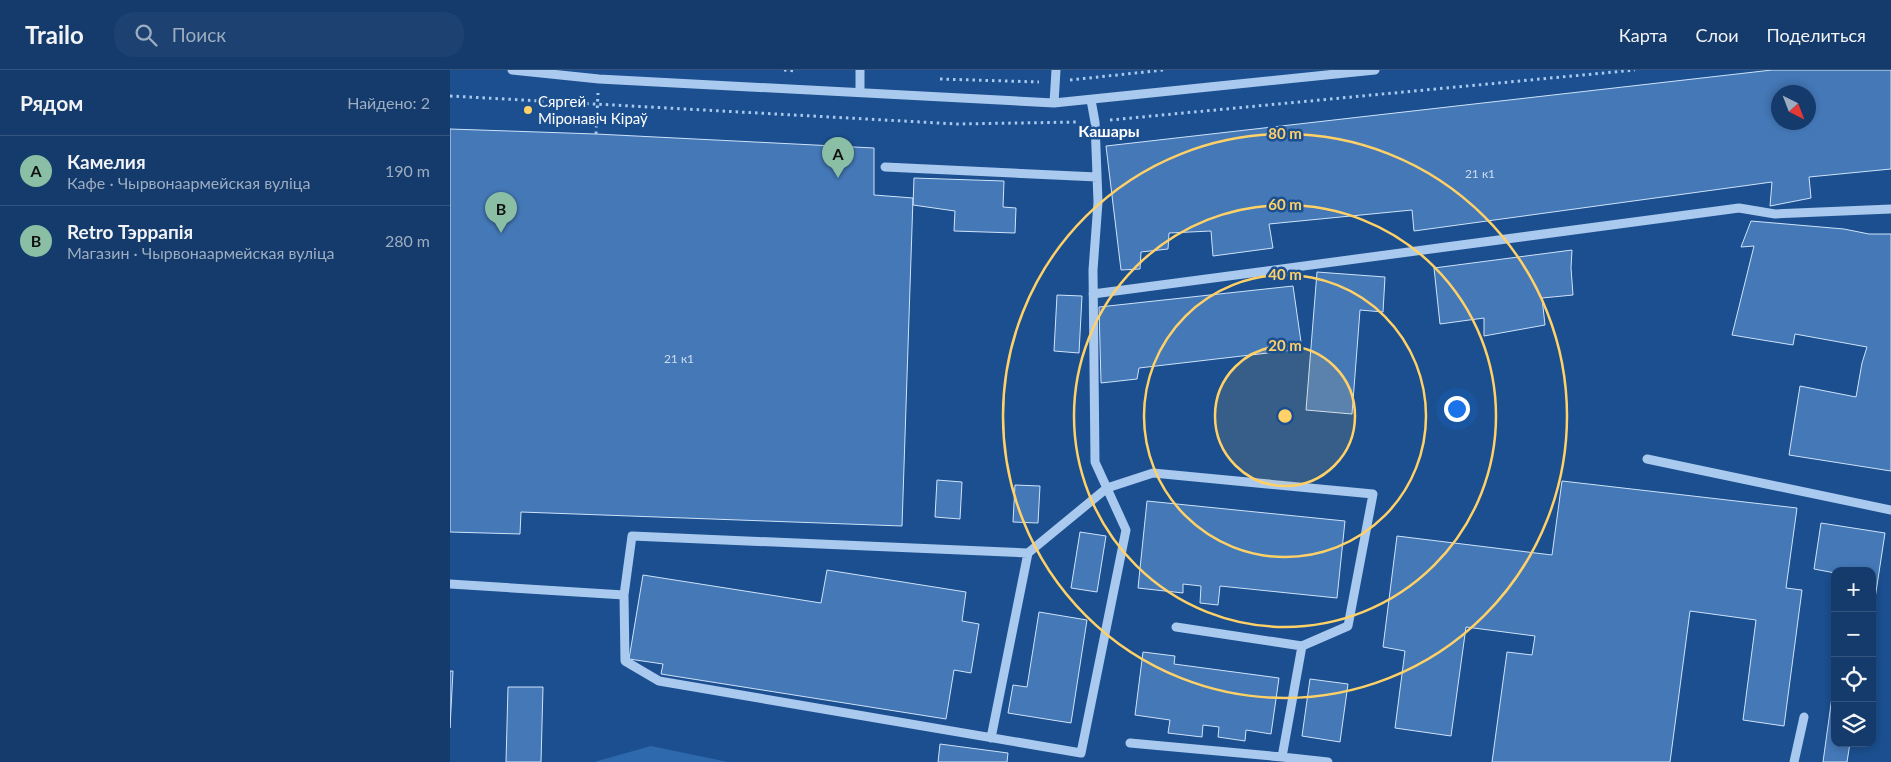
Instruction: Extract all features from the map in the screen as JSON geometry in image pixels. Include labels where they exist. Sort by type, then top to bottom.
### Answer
[{"type":"street","points":[[512,70],[599,79],[615,74],[860,92],[1054,103],[1375,70]]},
{"type":"street","points":[[860,70],[860,92]]},
{"type":"street","points":[[1054,103],[1056,70]]},
{"type":"street","points":[[1028,553],[632,536],[624,595],[625,661],[660,681],[1081,753],[1126,530],[1096,462],[1093,270],[1098,202],[1095,122],[1091,100]]},
{"type":"street","points":[[885,167],[1097,177]]},
{"type":"street","points":[[1093,294],[1739,208],[1775,214],[1891,209]]},
{"type":"street","points":[[1646,459],[1891,510]]},
{"type":"street","points":[[991,738],[1028,553],[1107,488],[1153,473],[1373,494],[1348,626],[1302,646],[1176,627]]},
{"type":"street","points":[[450,584],[624,595]]},
{"type":"street","points":[[1282,757],[1302,646]]},
{"type":"street","points":[[1794,762],[1804,717]]},
{"type":"street","points":[[1130,743],[1328,762]]},
{"type":"path","points":[[784,70],[803,72]]},
{"type":"path","points":[[938,78],[1055,82],[1164,70]]},
{"type":"path","points":[[596,134],[599,79]]},
{"type":"shaded area","points":[[651,746],[728,762],[594,762]]},
{"type":"building","points":[[1772,70],[1891,70],[1891,169],[1809,177],[1811,198],[1770,206],[1772,182],[1414,231],[1412,210],[1269,224],[1273,248],[1213,256],[1211,231],[1169,233],[1168,249],[1141,252],[1140,269],[1121,270],[1106,146]]},
{"type":"building","points":[[450,129],[596,134],[874,148],[874,195],[913,198],[902,526],[521,512],[520,534],[450,532]]},
{"type":"building","points":[[914,178],[1004,181],[1003,207],[1016,208],[1015,233],[954,231],[955,211],[913,205]]},
{"type":"building","points":[[1751,221],[1844,229],[1869,234],[1891,234],[1891,471],[1789,455],[1800,386],[1856,397],[1867,347],[1795,334],[1793,345],[1732,335],[1754,246],[1741,247]]},
{"type":"building","points":[[1572,250],[1573,295],[1542,298],[1545,325],[1484,336],[1484,318],[1440,324],[1434,268]]},
{"type":"building","points":[[1317,272],[1385,277],[1383,312],[1360,310],[1352,414],[1306,410]]},
{"type":"building","points":[[1293,286],[1302,349],[1139,368],[1137,379],[1101,383],[1099,307]]},
{"type":"building","points":[[1057,295],[1082,296],[1079,353],[1054,351]]},
{"type":"building","points":[[937,480],[962,482],[960,519],[935,517]]},
{"type":"building","points":[[1562,481],[1797,508],[1786,588],[1802,590],[1784,726],[1743,720],[1756,620],[1690,611],[1670,762],[1492,762],[1507,652],[1532,655],[1535,636],[1466,627],[1451,736],[1395,728],[1405,651],[1383,647],[1397,536],[1552,555]]},
{"type":"building","points":[[1015,485],[1040,486],[1038,523],[1013,522]]},
{"type":"building","points":[[1147,501],[1345,521],[1337,598],[1220,586],[1218,605],[1200,603],[1201,586],[1183,584],[1183,593],[1138,588]]},
{"type":"building","points":[[1821,523],[1885,533],[1876,592],[1876,567],[1831,567],[1831,572],[1814,569]]},
{"type":"building","points":[[1080,532],[1106,536],[1097,592],[1071,588]]},
{"type":"building","points":[[827,570],[966,592],[962,621],[979,624],[971,673],[954,670],[946,719],[661,674],[663,664],[629,659],[643,575],[821,603]]},
{"type":"building","points":[[1039,612],[1087,620],[1071,723],[1008,713],[1013,685],[1027,687]]},
{"type":"building","points":[[1143,652],[1175,656],[1174,664],[1279,678],[1271,734],[1246,730],[1245,741],[1218,737],[1219,727],[1203,725],[1202,737],[1168,733],[1170,720],[1135,715]]},
{"type":"building","points":[[450,671],[453,671],[450,728]]},
{"type":"building","points":[[1310,679],[1348,684],[1340,742],[1302,736]]},
{"type":"building","points":[[508,687],[543,687],[541,762],[506,762]]},
{"type":"building","points":[[1831,704],[1831,747],[1849,747],[1847,762],[1823,762]]},
{"type":"building","points":[[940,744],[1008,753],[1007,762],[938,762]]},
{"type":"place","name":"Сяргей Міронавіч Кіраў","points":[[528,110]]},
{"type":"place","name":"Камелия","points":[[838,178]]},
{"type":"place","name":"Retro Тэррапія","points":[[501,233]]},
{"type":"district","name":"Кашары","points":[[1109,130]]}]
